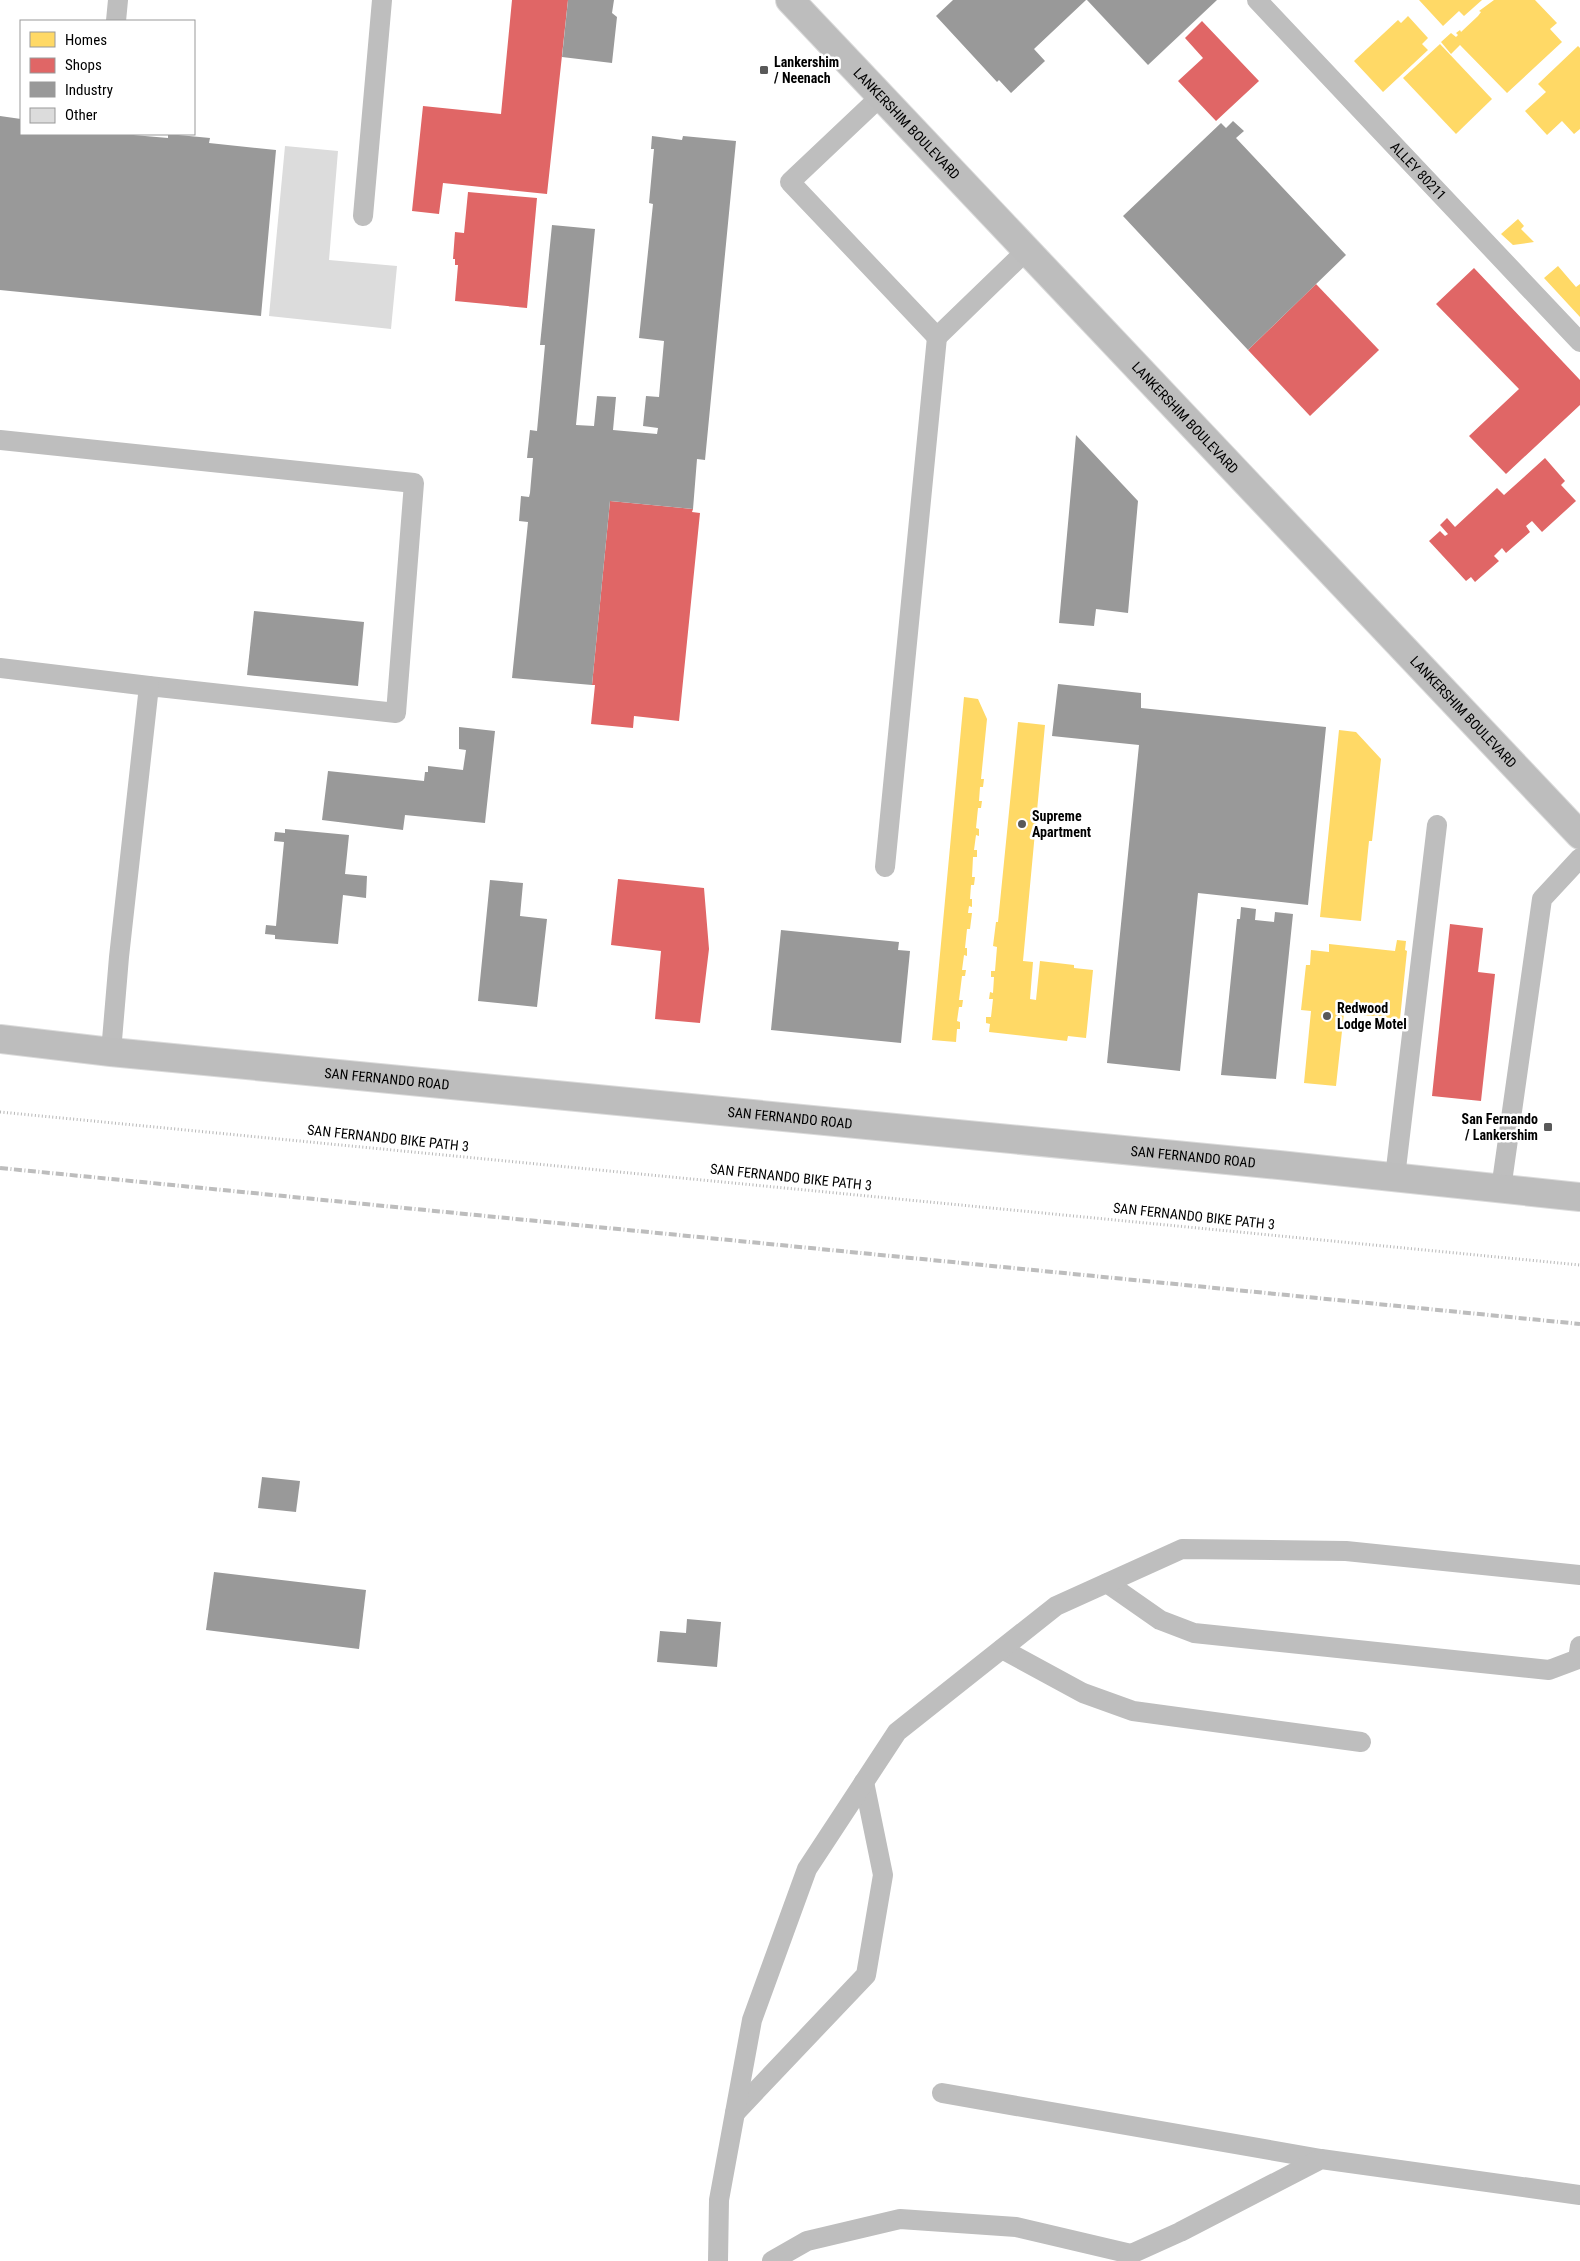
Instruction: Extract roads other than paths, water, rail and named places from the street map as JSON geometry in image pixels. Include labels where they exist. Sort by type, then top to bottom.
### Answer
[{"type":"main road","name":"LANKERSHIM BOULEVARD","points":[[790,0],[1580,835]]},
{"type":"main road","name":"SAN FERNANDO ROAD","points":[[0,1039],[111,1052],[1395,1177],[1580,1197]]},
{"type":"lane","points":[[116,20],[118,0]]},
{"type":"lane","points":[[363,216],[382,0]]},
{"type":"lane","name":"ALLEY 80211","points":[[1257,0],[1580,342]]},
{"type":"lane","points":[[881,96],[790,182],[937,337]]},
{"type":"lane","points":[[885,867],[937,337],[1027,250]]},
{"type":"lane","points":[[0,440],[414,483],[396,713],[0,668]]},
{"type":"lane","points":[[111,1052],[119,957],[149,686]]},
{"type":"lane","points":[[1395,1177],[1437,825]]},
{"type":"lane","points":[[1501,1189],[1542,899],[1580,858]]},
{"type":"lane","points":[[718,2261],[719,2200],[752,2020],[807,1869],[897,1732],[1056,1606],[1182,1549],[1346,1551],[1580,1575]]},
{"type":"lane","points":[[1106,1583],[1160,1620],[1194,1633],[1549,1670],[1578,1659],[1580,1646]]},
{"type":"lane","points":[[1002,1649],[1083,1693],[1133,1711],[1361,1742]]},
{"type":"lane","points":[[735,2113],[866,1975],[883,1875],[864,1782]]},
{"type":"lane","points":[[942,2093],[1322,2159],[1580,2195]]},
{"type":"lane","points":[[772,2261],[807,2241],[900,2219],[1016,2227],[1131,2254],[1180,2232],[1322,2159]]},
{"type":"railway","points":[[0,1168],[1580,1324]]},
{"type":"place","name":"Lankershim / Neenach","points":[[764,70]]},
{"type":"place","name":"Supreme Apartment","points":[[1022,824]]},
{"type":"place","name":"Redwood Lodge Motel","points":[[1327,1016]]},
{"type":"place","name":"San Fernando / Lankershim","points":[[1548,1127]]}]
